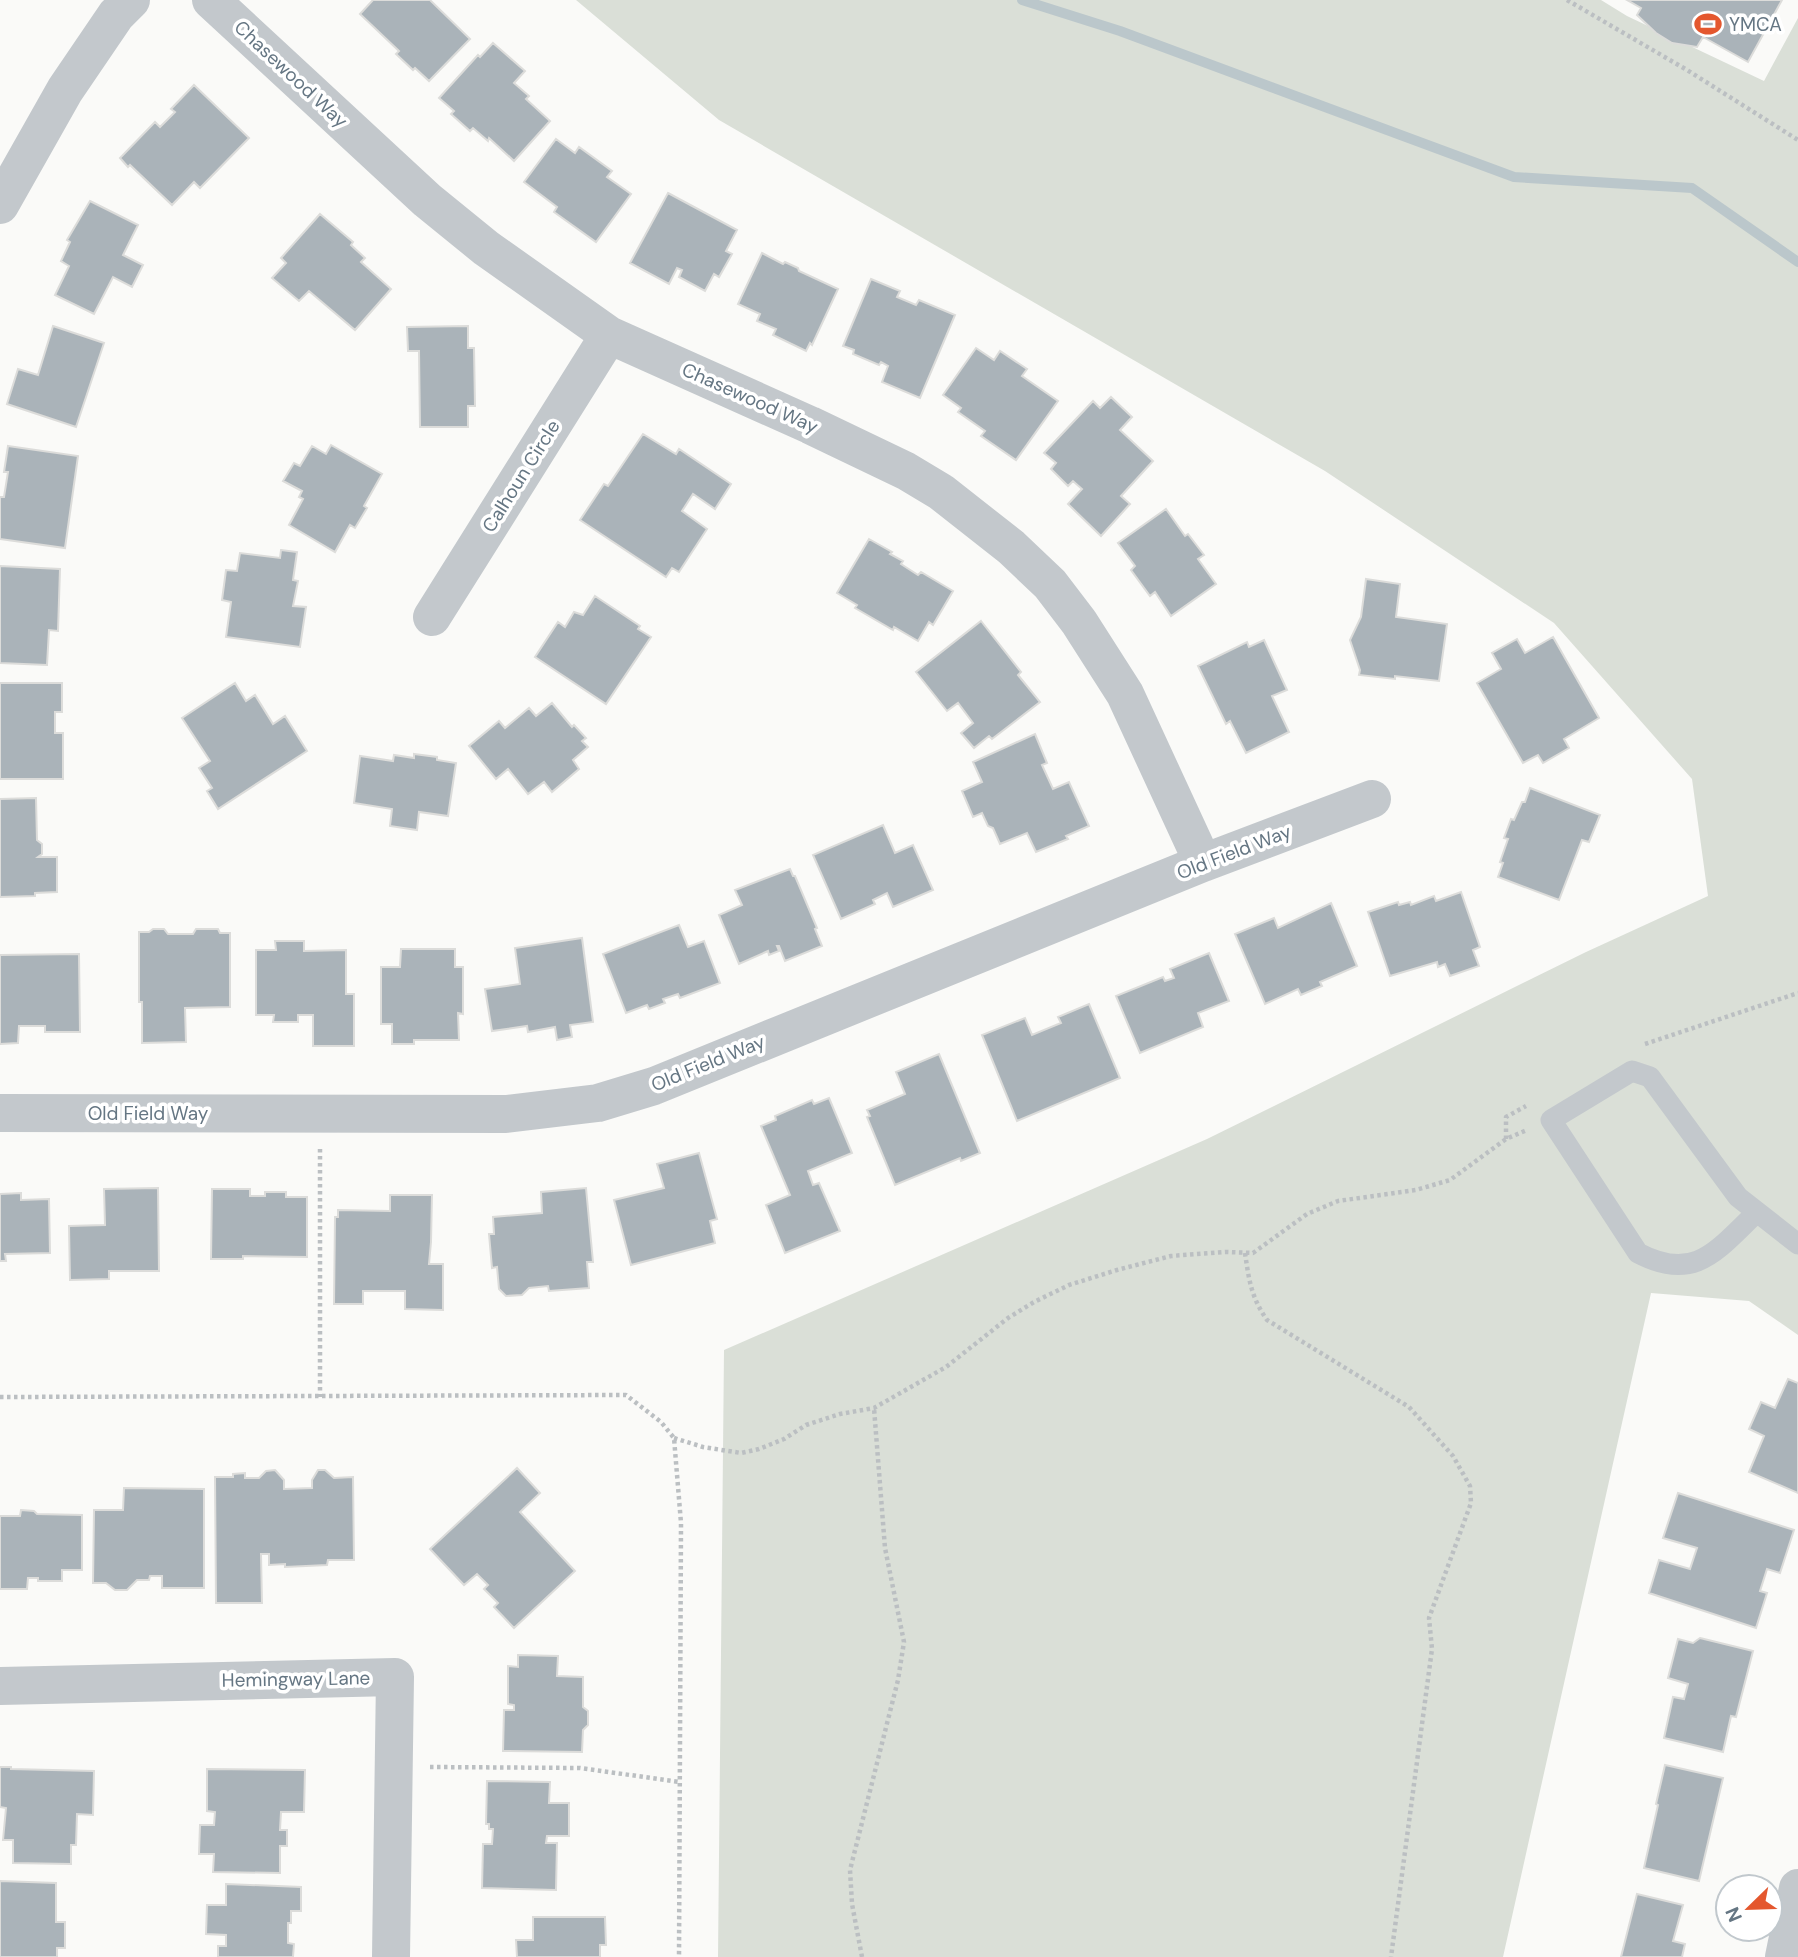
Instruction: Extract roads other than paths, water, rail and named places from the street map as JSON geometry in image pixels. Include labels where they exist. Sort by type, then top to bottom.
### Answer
[{"type":"street","points":[[0,205],[65,90],[116,15],[131,0]]},
{"type":"street","name":"Chasewood Way","points":[[211,0],[427,200],[486,248],[609,335],[906,471],[941,492],[1011,547],[1050,584],[1072,612],[1125,694],[1203,863]]},
{"type":"street","name":"Calhoun Circle","points":[[432,617],[609,335]]},
{"type":"street","name":"Old Field Way","points":[[0,1113],[506,1114],[598,1103],[654,1086],[1203,863],[1372,799]]},
{"type":"street","name":"Hemingway Lane","points":[[0,1686],[395,1676],[391,1957]]},
{"type":"street","points":[[1784,1957],[1798,1888]]},
{"type":"lane","points":[[1756,1213],[1716,1251],[1700,1261],[1683,1266],[1656,1262],[1638,1253],[1551,1120],[1632,1070],[1650,1077],[1738,1197],[1798,1244]]},
{"type":"waterway","points":[[1022,0],[1120,31],[1514,177],[1692,188],[1798,262]]},
{"type":"place","name":"YMCA","points":[[1708,24]]}]
